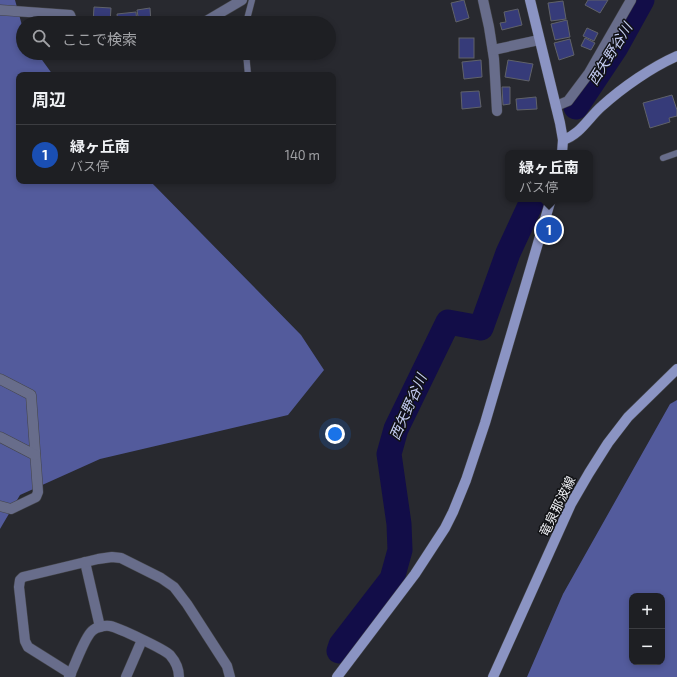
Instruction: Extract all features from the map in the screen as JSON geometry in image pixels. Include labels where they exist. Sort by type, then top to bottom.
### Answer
[{"type":"street","points":[[215,16],[242,0]]},
{"type":"street","points":[[483,0],[493,50],[497,111]]},
{"type":"street","points":[[530,0],[560,123],[563,140],[562,150]]},
{"type":"street","points":[[556,106],[568,101],[589,73],[631,0]]},
{"type":"street","points":[[0,10],[70,16]]},
{"type":"street","points":[[493,50],[539,40]]},
{"type":"street","points":[[563,140],[576,134],[602,105],[637,79],[660,64],[677,56]]},
{"type":"street","points":[[339,676],[415,574],[445,528],[456,507],[483,430],[550,202]]},
{"type":"street","name":"竜泉那波線","points":[[493,677],[571,504],[588,473],[628,417],[677,369]]},
{"type":"street","points":[[0,379],[31,394],[38,492],[36,497],[11,509],[0,506]]},
{"type":"street","points":[[0,437],[35,455]]},
{"type":"street","points":[[179,677],[179,670],[176,662],[169,654],[142,640],[108,626],[93,630],[86,639],[70,676],[28,647],[25,641],[19,587],[20,580],[85,562],[112,557],[121,558],[161,578],[174,587],[187,604],[227,666],[230,677]]},
{"type":"street","points":[[85,562],[100,627]]},
{"type":"street","points":[[126,677],[142,640]]},
{"type":"lane","points":[[248,16],[252,0]]},
{"type":"lane","points":[[247,60],[248,72]]},
{"type":"lane","points":[[663,158],[677,153]]},
{"type":"shaded area","points":[[0,0],[15,0],[19,16],[16,16],[16,60],[42,60],[51,72],[16,72],[16,184],[153,184],[301,335],[324,370],[288,415],[100,459],[20,495],[0,529]]},
{"type":"shaded area","points":[[677,400],[677,677],[527,677],[563,594],[670,404]]},
{"type":"building","points":[[464,0],[469,18],[456,22],[451,3]]},
{"type":"building","points":[[588,0],[608,0],[600,13],[585,5]]},
{"type":"building","points":[[563,1],[566,19],[551,21],[548,3]]},
{"type":"building","points":[[94,7],[111,8],[110,16],[93,16]]},
{"type":"building","points":[[150,8],[151,16],[138,16],[137,10]]},
{"type":"building","points":[[518,9],[522,25],[502,30],[500,23],[506,22],[504,12]]},
{"type":"building","points":[[136,12],[136,16],[117,16],[117,14]]},
{"type":"building","points":[[567,20],[570,37],[555,40],[551,24]]},
{"type":"building","points":[[587,28],[598,33],[594,41],[583,36]]},
{"type":"building","points":[[459,38],[474,38],[474,58],[459,58]]},
{"type":"building","points":[[585,38],[595,43],[591,50],[581,46]]},
{"type":"building","points":[[570,39],[574,55],[559,60],[554,43]]},
{"type":"building","points":[[481,60],[482,77],[464,79],[462,62]]},
{"type":"building","points":[[508,60],[533,64],[529,81],[505,77]]},
{"type":"building","points":[[502,87],[510,87],[510,104],[503,105]]},
{"type":"building","points":[[479,91],[481,107],[462,109],[461,92]]},
{"type":"building","points":[[672,95],[677,110],[677,116],[669,118],[670,122],[650,128],[643,103]]},
{"type":"building","points":[[536,97],[537,109],[517,110],[516,99]]},
{"type":"waterway","name":"西矢野谷川","points":[[576,107],[616,47],[642,0]]},
{"type":"waterway","name":"西矢野谷川","points":[[339,651],[341,645],[392,579],[400,550],[399,524],[389,454],[396,429],[448,322],[481,328],[508,253],[532,202]]},
{"type":"place","name":"緑ヶ丘南","points":[[549,230]]}]
